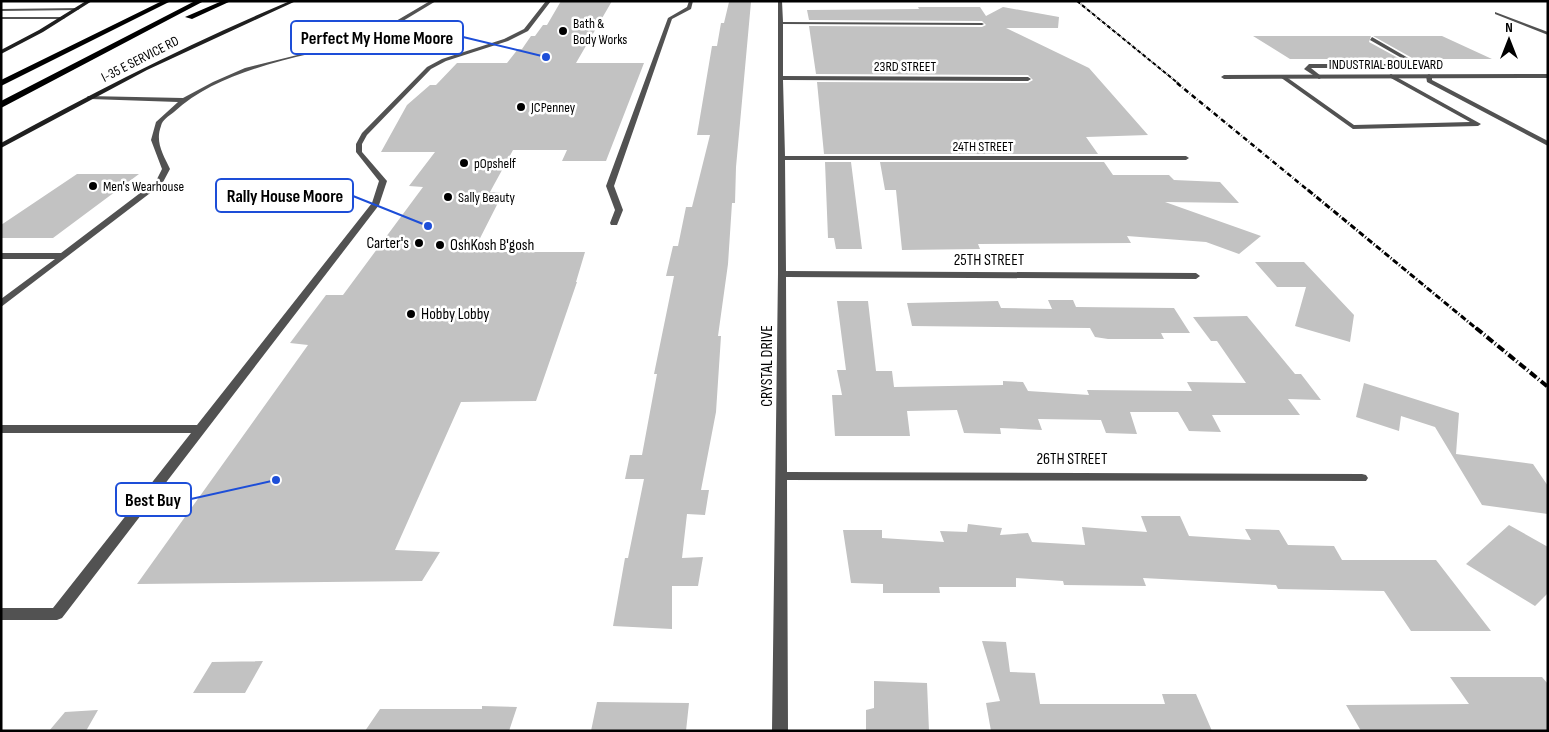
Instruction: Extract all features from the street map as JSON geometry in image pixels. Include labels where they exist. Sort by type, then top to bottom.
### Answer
[{"type":"highway","points":[[1,83],[168,1]]},
{"type":"highway","points":[[1,105],[201,1]]},
{"type":"highway","points":[[111,48],[228,1]]},
{"type":"highway","points":[[72,48],[137,6]]},
{"type":"street","points":[[3,50],[63,18],[90,1]]},
{"type":"street","name":"I-35 E SERVICE RD","points":[[1,146],[90,97],[188,48],[294,1]]},
{"type":"street","points":[[1,304],[159,182],[166,169],[154,140],[158,123],[184,100],[215,83],[247,70],[364,40],[434,1]]},
{"type":"street","points":[[1,614],[57,614],[376,203],[383,181],[359,152],[364,134],[429,68],[447,59],[506,40],[526,30],[549,1]]},
{"type":"street","points":[[614,223],[619,210],[610,186],[670,18],[689,8],[691,1]]},
{"type":"street","name":"CRYSTAL DRIVE","points":[[780,1],[782,78],[780,731]]},
{"type":"street","points":[[1,10],[78,9]]},
{"type":"street","points":[[1497,14],[1548,34]]},
{"type":"street","points":[[1,18],[63,18]]},
{"type":"street","points":[[781,24],[982,24]]},
{"type":"street","points":[[1372,39],[1438,76]]},
{"type":"street","points":[[1319,76],[1307,68],[1309,66],[1419,66]]},
{"type":"street","points":[[1350,66],[1368,76]]},
{"type":"street","points":[[1283,77],[1353,127],[1478,124],[1392,76]]},
{"type":"street","points":[[1429,76],[1429,81],[1548,144]]},
{"type":"street","name":"INDUSTRIAL BOULEVARD","points":[[1224,77],[1548,76]]},
{"type":"street","name":"23RD STREET","points":[[782,78],[1028,79]]},
{"type":"street","points":[[101,92],[194,94]]},
{"type":"street","points":[[90,97],[184,100]]},
{"type":"street","name":"24TH STREET","points":[[781,158],[1186,158]]},
{"type":"street","points":[[1,256],[64,256]]},
{"type":"street","name":"25TH STREET","points":[[782,274],[1196,276]]},
{"type":"street","points":[[1,429],[200,429]]},
{"type":"street","name":"26TH STREET","points":[[781,476],[1362,478]]},
{"type":"building","points":[[561,1],[612,1],[576,63],[644,63],[606,161],[562,161],[567,150],[513,150],[490,192],[503,193],[473,252],[585,252],[577,282],[536,401],[461,402],[395,550],[440,552],[422,581],[137,584],[308,345],[290,343],[326,295],[343,295],[423,187],[409,186],[435,152],[381,152],[407,105],[430,85],[436,85],[457,63],[507,63],[518,49],[522,49],[531,36],[535,36],[543,25],[547,25]]},
{"type":"building","points":[[729,2],[751,2],[736,167],[735,203],[732,203],[728,264],[718,336],[721,336],[716,412],[701,490],[709,490],[705,515],[687,514],[682,558],[703,557],[698,586],[672,586],[672,629],[613,626],[625,558],[628,558],[644,479],[625,479],[630,455],[642,455],[657,374],[654,374],[674,276],[666,276],[673,246],[678,246],[686,207],[692,207],[710,135],[697,135],[712,46],[717,46],[721,23],[724,23]]},
{"type":"building","points":[[918,7],[980,7],[986,16],[1003,7],[1059,17],[1058,28],[1006,28],[1089,68],[1148,135],[1086,137],[1098,154],[824,154],[817,82],[1028,83],[1033,80],[1028,75],[816,74],[809,26],[982,27],[986,25],[982,21],[809,20],[807,10],[919,9]]},
{"type":"building","points":[[1253,36],[1371,36],[1369,42],[1400,59],[1290,59]]},
{"type":"building","points":[[1373,36],[1442,36],[1492,59],[1414,59]]},
{"type":"building","points":[[825,162],[851,162],[862,249],[836,249],[834,238],[828,238]]},
{"type":"building","points":[[880,162],[1104,162],[1113,175],[1169,175],[1174,180],[1220,182],[1239,203],[1165,202],[1261,236],[1239,254],[1206,242],[1127,236],[1131,243],[978,244],[980,249],[902,250],[896,190],[885,190]]},
{"type":"building","points":[[77,174],[139,174],[53,238],[1,238],[1,225]]},
{"type":"building","points":[[1255,262],[1304,262],[1354,315],[1350,342],[1295,326],[1306,287],[1277,287]]},
{"type":"building","points":[[1048,300],[1073,300],[1076,307],[1174,308],[1190,333],[1161,333],[1164,339],[1108,339],[1095,337],[1090,328],[912,326],[907,303],[998,301],[1001,308],[1052,309]]},
{"type":"building","points":[[837,301],[868,301],[876,371],[892,371],[894,387],[1003,385],[1003,381],[1023,382],[1028,391],[1089,395],[1087,390],[1192,391],[1187,382],[1246,383],[1217,341],[1211,341],[1193,317],[1247,316],[1295,374],[1301,374],[1321,400],[1288,399],[1300,415],[1212,415],[1221,432],[1189,431],[1178,412],[1130,412],[1137,434],[1106,433],[1101,420],[1038,419],[1042,430],[1000,428],[1001,434],[964,433],[957,410],[907,411],[910,436],[835,436],[832,395],[842,395],[837,370],[846,370]]},
{"type":"building","points":[[1364,383],[1459,413],[1456,454],[1533,464],[1548,486],[1548,514],[1482,505],[1435,427],[1401,416],[1399,431],[1356,417]]},
{"type":"building","points":[[1141,516],[1180,516],[1189,536],[1251,540],[1245,529],[1279,530],[1288,545],[1334,546],[1342,560],[1436,560],[1491,631],[1411,631],[1384,591],[1278,589],[1276,585],[1143,578],[1146,586],[1064,585],[1063,581],[1016,578],[1016,587],[939,587],[940,593],[883,593],[883,584],[851,583],[843,530],[882,530],[882,538],[944,542],[940,531],[967,532],[968,524],[1002,528],[1000,535],[1028,533],[1032,542],[1085,545],[1082,527],[1147,532]]},
{"type":"building","points":[[1509,525],[1548,547],[1548,593],[1535,606],[1466,564]]},
{"type":"building","points":[[982,641],[1006,642],[1010,672],[1035,673],[1040,704],[1165,704],[1162,694],[1196,694],[1212,731],[991,731],[986,703],[1000,701]]},
{"type":"building","points":[[263,661],[245,693],[193,693],[212,662]]},
{"type":"building","points":[[1450,677],[1542,677],[1548,684],[1548,731],[1361,731],[1346,705],[1469,704]]},
{"type":"building","points":[[874,681],[927,683],[929,731],[866,731],[866,710],[874,708]]},
{"type":"building","points":[[597,702],[689,703],[686,731],[591,731]]},
{"type":"building","points":[[482,706],[517,707],[509,731],[365,731],[380,709],[482,709]]},
{"type":"building","points":[[98,710],[86,731],[49,731],[65,712]]},
{"type":"railway","points":[[1077,1],[1179,84]]},
{"type":"railway","points":[[1177,83],[1309,191]]},
{"type":"railway","points":[[1308,190],[1477,329]]},
{"type":"railway","points":[[1476,328],[1548,387]]},
{"type":"place","name":"Bath & Body Works","points":[[563,31]]},
{"type":"place","name":"Perfect My Home Moore","points":[[546,57]]},
{"type":"place","name":"JCPenney","points":[[521,107]]},
{"type":"place","name":"pOpshelf","points":[[464,163]]},
{"type":"place","name":"Men's Wearhouse","points":[[93,186]]},
{"type":"place","name":"Sally Beauty","points":[[448,197]]},
{"type":"place","name":"Rally House Moore","points":[[428,226]]},
{"type":"place","name":"Carter's","points":[[419,243]]},
{"type":"place","name":"OshKosh B'gosh","points":[[440,245]]},
{"type":"place","name":"Hobby Lobby","points":[[411,314]]},
{"type":"place","name":"Best Buy","points":[[276,480]]}]
